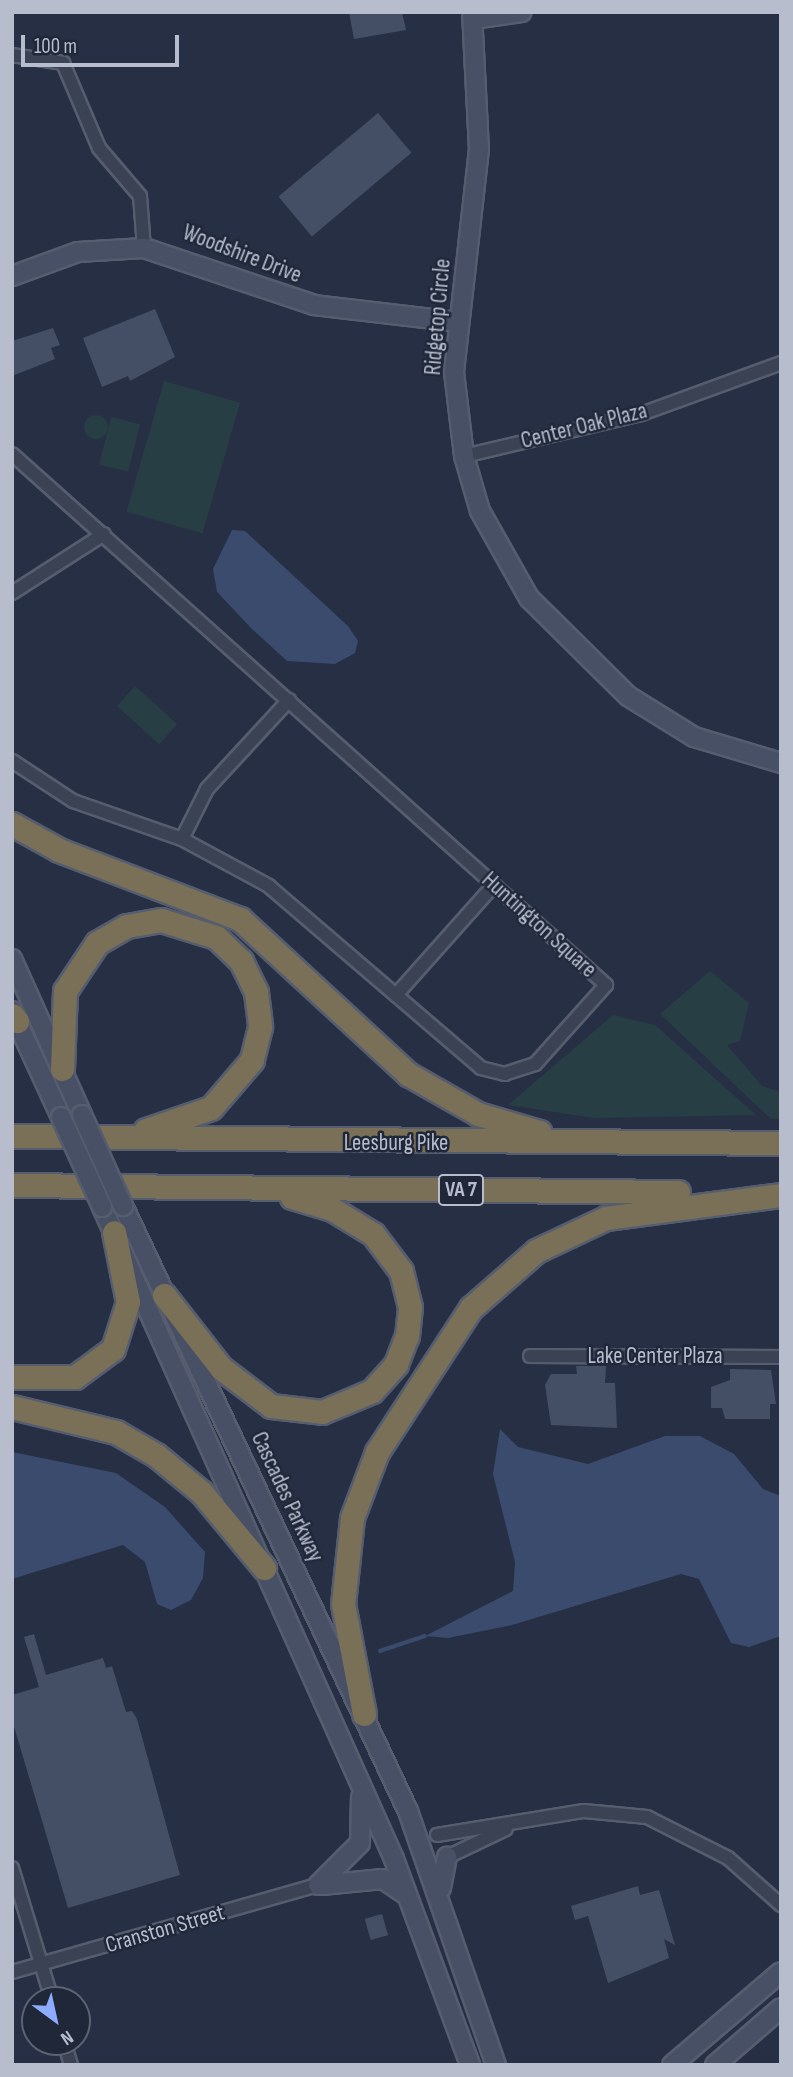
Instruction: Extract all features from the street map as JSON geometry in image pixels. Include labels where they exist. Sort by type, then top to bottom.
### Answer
[{"type":"highway","points":[[12,824],[59,850],[240,919],[386,1056],[457,1104],[534,1132],[608,1140]]},
{"type":"highway","points":[[62,1069],[65,991],[81,960],[106,936],[138,923],[184,923],[216,937],[241,961],[256,992],[260,1027],[240,1081],[195,1116],[109,1137]]},
{"type":"highway","name":"Leesburg Pike","points":[[12,1136],[781,1143]]},
{"type":"highway","name":"Leesburg Pike","points":[[12,1185],[781,1195]]},
{"type":"highway","points":[[12,1191],[48,1185]]},
{"type":"highway","points":[[164,1295],[221,1368],[281,1409],[312,1413],[353,1404],[396,1364],[410,1307],[401,1271],[382,1242],[320,1204],[223,1188]]},
{"type":"highway","points":[[364,1714],[343,1604],[352,1518],[377,1452],[471,1308],[536,1251],[594,1222],[661,1206],[781,1195]]},
{"type":"highway","points":[[12,1377],[54,1382],[75,1377],[113,1349],[128,1302],[114,1232]]},
{"type":"highway","points":[[12,1407],[116,1432],[146,1449],[201,1492],[264,1568]]},
{"type":"main road","points":[[472,16],[522,12]]},
{"type":"main road","name":"Ridgetop Circle","points":[[472,16],[479,149],[454,372],[464,456],[480,511],[516,578],[592,663],[628,696],[694,737],[781,763]]},
{"type":"main road","name":"Woodshire Drive","points":[[12,276],[78,252],[144,248],[313,305],[458,322]]},
{"type":"main road","name":"Cascades Parkway","points":[[12,959],[164,1295],[364,1714],[412,1821],[441,1895],[496,2065]]},
{"type":"main road","points":[[14,1016],[358,1776],[409,1897],[470,2065]]},
{"type":"main road","points":[[318,1885],[360,1843],[358,1776]]},
{"type":"main road","points":[[412,1821],[437,1835]]},
{"type":"main road","points":[[441,1895],[447,1857]]},
{"type":"main road","points":[[318,1885],[383,1879],[409,1897]]},
{"type":"main road","points":[[672,2065],[781,1972]]},
{"type":"main road","points":[[715,2065],[781,2008]]},
{"type":"street","points":[[12,55],[63,63],[66,83],[99,148],[139,196],[144,248]]},
{"type":"street","name":"Center Oak Plaza","points":[[464,456],[641,414],[781,363]]},
{"type":"street","name":"Huntington Square","points":[[12,454],[606,985],[535,1064],[505,1074],[469,1060],[288,901],[182,839],[73,801],[12,761]]},
{"type":"street","points":[[12,593],[104,534]]},
{"type":"street","points":[[182,839],[207,789],[289,700]]},
{"type":"street","points":[[396,995],[495,885]]},
{"type":"street","name":"Lake Center Plaza","points":[[530,1356],[781,1357]]},
{"type":"street","points":[[437,1835],[584,1811],[657,1821],[728,1858],[781,1905]]},
{"type":"street","points":[[447,1857],[525,1820]]},
{"type":"street","points":[[12,1868],[48,1986]]},
{"type":"street","name":"Cranston Street","points":[[12,1972],[318,1885]]},
{"type":"shaded area","points":[[164,381],[240,403],[202,534],[127,512]]},
{"type":"shaded area","points":[[96,415],[105,418],[108,427],[105,436],[96,439],[87,436],[84,427],[87,418]]},
{"type":"shaded area","points":[[111,417],[140,424],[128,472],[99,465]]},
{"type":"shaded area","points":[[135,686],[177,724],[159,744],[117,706]]},
{"type":"shaded area","points":[[710,971],[749,1003],[740,1041],[727,1045],[762,1086],[781,1092],[781,1119],[771,1119],[660,1014]]},
{"type":"shaded area","points":[[613,1015],[655,1025],[756,1115],[594,1118],[508,1105]]},
{"type":"water","points":[[232,530],[245,531],[348,626],[358,641],[355,653],[335,664],[287,661],[252,629],[217,592],[213,569]]},
{"type":"water","points":[[500,1429],[518,1447],[588,1464],[665,1436],[700,1436],[734,1454],[763,1489],[781,1496],[781,1636],[749,1647],[731,1643],[699,1579],[681,1574],[512,1625],[448,1638],[425,1636],[513,1591],[515,1562],[493,1474]]},
{"type":"water","points":[[12,1452],[116,1473],[165,1507],[205,1552],[203,1578],[191,1600],[171,1610],[157,1604],[145,1562],[123,1545],[12,1579]]},
{"type":"building","points":[[349,12],[402,12],[406,30],[354,39]]},
{"type":"building","points":[[378,113],[411,153],[312,236],[278,197]]},
{"type":"building","points":[[155,309],[175,357],[130,381],[128,376],[102,387],[83,338]]},
{"type":"building","points":[[53,328],[60,345],[51,348],[55,359],[12,376],[12,341]]},
{"type":"building","points":[[576,1366],[606,1366],[605,1383],[615,1383],[617,1428],[551,1425],[545,1385],[551,1374],[577,1374]]},
{"type":"building","points":[[730,1369],[771,1370],[776,1404],[770,1404],[770,1419],[725,1419],[722,1408],[711,1408],[711,1387],[730,1380]]},
{"type":"building","points":[[34,1634],[46,1675],[103,1658],[106,1668],[112,1666],[126,1712],[132,1711],[137,1719],[180,1875],[68,1908],[12,1720],[12,1695],[39,1687],[24,1637]]},
{"type":"building","points":[[638,1886],[640,1895],[659,1890],[675,1945],[664,1939],[669,1958],[608,1983],[588,1916],[575,1920],[571,1906]]},
{"type":"building","points":[[382,1914],[388,1935],[371,1940],[365,1919]]},
{"type":"waterway","points":[[380,1651],[425,1636]]}]
